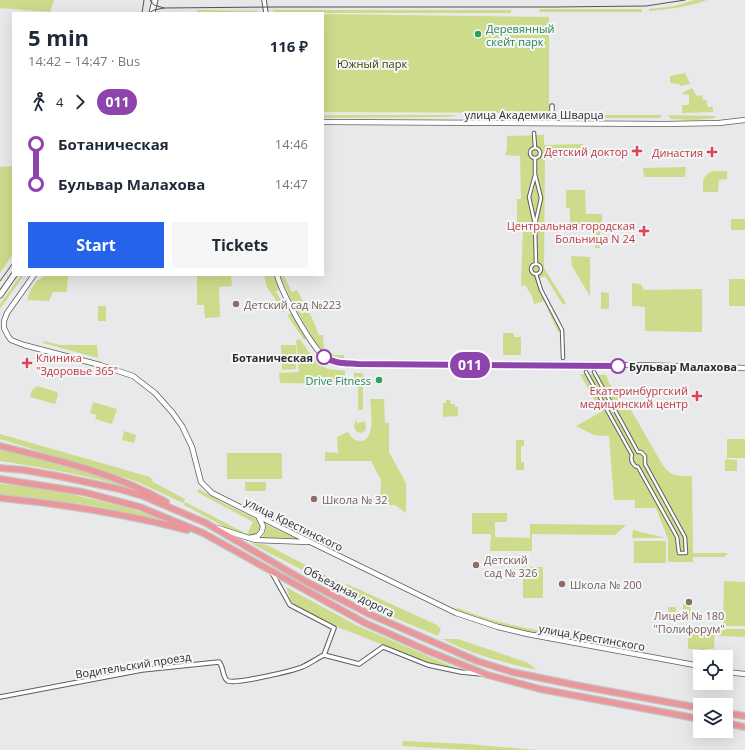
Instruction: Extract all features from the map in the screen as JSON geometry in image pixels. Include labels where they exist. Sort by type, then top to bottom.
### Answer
[{"type":"main road","points":[[152,12],[155,0]]},
{"type":"main road","points":[[0,295],[13,276]]},
{"type":"main road","points":[[0,446],[62,462],[111,477],[148,492],[187,514]]},
{"type":"main road","name":"Объездная дорога","points":[[0,468],[24,470],[58,476],[119,489],[143,496],[206,523],[337,598],[409,632],[477,661],[512,672],[693,707]]},
{"type":"main road","name":"Объездная дорога","points":[[0,479],[55,487],[116,500],[140,507],[202,533],[364,623],[488,675],[540,689],[693,718]]},
{"type":"main road","points":[[0,498],[33,501],[118,515],[202,533]]},
{"type":"main road","points":[[733,714],[745,716]]},
{"type":"main road","points":[[733,725],[745,727]]},
{"type":"street","points":[[264,0],[266,12]]},
{"type":"street","points":[[552,106],[552,123]]},
{"type":"street","name":"улица Академика Шварца","points":[[324,122],[665,124],[719,123],[745,120]]},
{"type":"street","points":[[534,133],[535,147],[540,153],[539,157],[535,158]]},
{"type":"street","points":[[535,147],[531,149],[529,153],[531,157],[535,158]]},
{"type":"street","points":[[535,158],[535,174],[541,198],[535,225]]},
{"type":"street","points":[[535,174],[529,197],[535,225],[536,263]]},
{"type":"street","points":[[536,263],[532,265],[531,269],[533,273],[536,274],[541,290],[562,330],[563,358]]},
{"type":"street","points":[[536,263],[542,268],[539,273],[536,274]]},
{"type":"street","name":"улица Крестинского","points":[[33,276],[7,313],[4,321],[4,328],[11,340],[24,345],[100,365],[133,376],[155,393],[182,426],[192,447],[201,482],[212,493],[456,613],[498,627],[527,634],[693,665]]},
{"type":"street","points":[[277,276],[292,308],[312,342],[320,353],[330,361],[339,363],[380,365],[639,365],[745,368]]},
{"type":"street","points":[[586,372],[632,455],[632,463],[638,467],[678,537],[679,553],[686,552],[685,537],[645,464],[645,456],[641,452],[638,452],[594,372]]},
{"type":"street","points":[[632,455],[638,452]]},
{"type":"street","points":[[638,467],[645,464]]},
{"type":"street","points":[[246,538],[258,536],[260,534],[263,522],[258,516]]},
{"type":"street","points":[[206,523],[255,540],[310,542]]},
{"type":"street","points":[[270,570],[290,605],[334,628],[324,655],[360,664],[383,647],[428,665],[461,672],[488,675]]},
{"type":"street","name":"Водительский проезд","points":[[0,698],[142,670],[219,662],[228,681],[237,681],[302,667],[324,655]]},
{"type":"street","points":[[733,673],[745,674]]},
{"type":"green space","points":[[0,0],[54,0],[50,12],[0,8]]},
{"type":"green space","points":[[695,0],[707,0],[679,7],[649,11],[649,9],[675,6]]},
{"type":"green space","points":[[540,9],[642,9],[642,12],[539,12]]},
{"type":"green space","points":[[197,10],[258,11],[258,12],[198,12]]},
{"type":"green space","points":[[273,10],[511,10],[511,13],[273,12]]},
{"type":"green space","name":"Южный парк","points":[[324,14],[549,17],[549,113],[324,112]]},
{"type":"green space","points":[[685,73],[690,84],[680,86],[679,84],[670,83],[670,76]]},
{"type":"green space","points":[[692,88],[697,96],[702,95],[703,100],[706,100],[708,107],[713,107],[713,112],[682,113],[682,105],[689,105],[689,95],[682,94]]},
{"type":"green space","points":[[324,115],[456,116],[324,118]]},
{"type":"green space","points":[[579,115],[662,115],[660,118],[582,118]]},
{"type":"green space","points":[[668,115],[716,116],[715,118],[694,120],[671,119]]},
{"type":"green space","points":[[544,135],[544,145],[583,144],[583,157],[545,158],[544,268],[566,303],[563,305],[545,276],[536,280],[562,330],[558,332],[544,301],[534,304],[532,296],[525,285],[521,286],[523,227],[517,226],[517,199],[521,199],[520,156],[505,155],[507,149],[507,136]]},
{"type":"green space","points":[[12,166],[12,255],[0,273],[0,167]]},
{"type":"green space","points":[[686,167],[685,177],[644,177],[643,168]]},
{"type":"green space","points":[[714,171],[727,171],[727,179],[719,180],[718,192],[703,192],[703,181],[705,176]]},
{"type":"green space","points":[[566,190],[585,190],[586,214],[602,214],[600,248],[595,248],[595,225],[570,225],[570,208],[566,208]]},
{"type":"green space","points":[[731,219],[745,219],[745,230],[731,230]]},
{"type":"green space","points":[[571,256],[590,257],[590,296],[572,266]]},
{"type":"green space","points":[[20,276],[23,276],[0,309],[0,304]]},
{"type":"green space","points":[[44,276],[68,276],[67,292],[53,292],[49,301],[27,300],[37,281]]},
{"type":"green space","points":[[197,276],[231,276],[232,286],[219,287],[220,317],[205,318],[204,305],[197,305]]},
{"type":"green space","points":[[264,276],[274,276],[279,288],[276,292],[281,300],[284,299],[289,308],[283,312],[266,285]]},
{"type":"green space","points":[[280,276],[284,276],[292,292],[297,290],[319,335],[323,335],[324,348],[334,355],[344,355],[344,360],[330,358],[315,342],[290,298]]},
{"type":"green space","points":[[729,279],[745,279],[745,306],[729,306]]},
{"type":"green space","points":[[632,283],[641,284],[644,290],[702,289],[702,332],[645,331],[645,307],[632,306]]},
{"type":"green space","points":[[601,292],[609,293],[609,309],[601,309]]},
{"type":"green space","points":[[98,306],[106,306],[106,321],[98,321]]},
{"type":"green space","points":[[292,313],[306,339],[304,340],[287,315]]},
{"type":"green space","points":[[503,333],[514,333],[514,337],[521,337],[521,355],[503,355]]},
{"type":"green space","points":[[300,339],[318,365],[329,369],[345,371],[345,384],[280,383],[279,373],[299,372],[296,340]]},
{"type":"green space","points":[[44,341],[60,345],[97,345],[98,358],[43,343]]},
{"type":"green space","points":[[281,345],[296,345],[296,369],[282,370]]},
{"type":"green space","points":[[354,373],[363,373],[363,410],[358,410],[358,385],[354,382]]},
{"type":"green space","points":[[580,374],[606,375],[609,383],[622,401],[631,410],[665,468],[671,474],[692,476],[693,553],[728,553],[724,557],[693,557],[693,562],[668,562],[668,539],[656,508],[635,508],[635,500],[614,500],[609,436],[594,435],[576,426],[601,412]]},
{"type":"green space","points":[[37,386],[57,392],[58,395],[55,404],[30,397],[32,390]]},
{"type":"green space","points":[[370,399],[384,399],[385,423],[389,423],[389,452],[406,483],[406,513],[395,505],[380,505],[381,480],[371,461],[325,461],[325,452],[338,453],[337,437],[348,432],[352,438],[360,441],[365,440],[368,436],[371,424]]},
{"type":"green space","points":[[446,400],[450,400],[451,404],[455,404],[455,407],[458,407],[458,416],[443,417],[443,403],[446,403]]},
{"type":"green space","points":[[93,402],[117,409],[112,424],[95,419],[97,415],[90,413]]},
{"type":"green space","points":[[356,419],[357,423],[363,422],[364,420],[366,427],[365,431],[361,433],[356,431],[354,426]]},
{"type":"green space","points":[[124,431],[136,435],[134,443],[122,440]]},
{"type":"green space","points":[[0,434],[150,477],[153,482],[185,499],[183,503],[138,482],[0,439]]},
{"type":"green space","points":[[727,439],[745,439],[745,458],[727,458]]},
{"type":"green space","points":[[516,440],[524,440],[524,446],[521,446],[521,462],[524,462],[524,470],[516,470]]},
{"type":"green space","points":[[0,449],[90,473],[143,492],[72,474],[0,461]]},
{"type":"green space","points":[[227,453],[282,453],[282,479],[227,479]]},
{"type":"green space","points":[[725,459],[737,460],[737,471],[725,471]]},
{"type":"green space","points":[[245,482],[266,482],[266,491],[245,491]]},
{"type":"green space","points":[[0,484],[29,486],[75,495],[129,508],[164,520],[95,506],[38,498],[0,495]]},
{"type":"green space","points":[[199,489],[221,502],[258,520],[261,527],[260,531],[252,536],[245,536],[234,532],[184,505],[185,502],[247,534],[253,522],[197,492]]},
{"type":"green space","points":[[472,513],[507,513],[507,522],[495,522],[495,537],[530,538],[530,524],[626,525],[615,535],[532,534],[532,551],[490,551],[491,534],[472,534]]},
{"type":"green space","points":[[266,524],[297,539],[261,539],[266,531]]},
{"type":"green space","points":[[633,530],[666,538],[632,538]]},
{"type":"green space","points":[[634,541],[666,541],[666,563],[634,563]]},
{"type":"green space","points":[[250,543],[267,545],[346,586],[347,584],[437,625],[441,629],[438,636],[395,618]]},
{"type":"green space","points":[[523,567],[543,567],[543,598],[523,598]]},
{"type":"green space","points":[[724,581],[745,582],[745,626],[723,626]]},
{"type":"green space","points":[[286,587],[356,625],[460,670],[429,663],[335,626],[301,610],[291,601]]},
{"type":"green space","points":[[683,604],[690,604],[691,621],[683,622]]},
{"type":"green space","points":[[668,607],[676,607],[676,622],[669,622]]},
{"type":"green space","points":[[458,608],[472,614],[501,622],[576,638],[575,640],[569,640],[496,625],[455,609]]},
{"type":"green space","points":[[697,625],[710,625],[710,628],[715,632],[713,649],[688,649],[688,630]]},
{"type":"green space","points":[[719,629],[745,629],[745,637],[719,636]]},
{"type":"green space","points":[[442,639],[458,639],[523,661],[537,670],[488,658]]},
{"type":"green space","points":[[403,741],[467,744],[537,750],[473,750],[402,746]]},
{"type":"tram line","points":[[142,12],[144,0]]},
{"type":"tram line","points":[[150,0],[154,5],[164,8]]},
{"type":"tram line","points":[[151,12],[164,8],[646,6],[685,0]]},
{"type":"tram line","points":[[0,281],[12,264]]},
{"type":"bus line","name":"011","points":[[324,357],[330,361],[339,363],[380,365],[618,366]]},
{"type":"place","name":"Деревянный скейт парк","points":[[478,34]]},
{"type":"place","name":"Детский доктор","points":[[637,151]]},
{"type":"place","name":"Династия","points":[[712,152]]},
{"type":"place","name":"Центральная городская Больница N 24","points":[[644,231]]},
{"type":"place","name":"Детский сад №223","points":[[236,304]]},
{"type":"place","name":"Ботаническая","points":[[324,357]]},
{"type":"place","name":"Клиника \"Здоровье 365\"","points":[[27,363]]},
{"type":"place","name":"Бульвар Малахова","points":[[618,366]]},
{"type":"place","name":"Drive Fitness","points":[[379,380]]},
{"type":"place","name":"Екатеринбургский медицинский центр","points":[[697,396]]},
{"type":"place","name":"Школа № 32","points":[[314,499]]},
{"type":"place","name":"Детский сад № 326","points":[[476,565]]},
{"type":"place","name":"Школа № 200","points":[[562,584]]},
{"type":"place","name":"Лицей № 180 \"Полифорум\"","points":[[689,602]]}]
